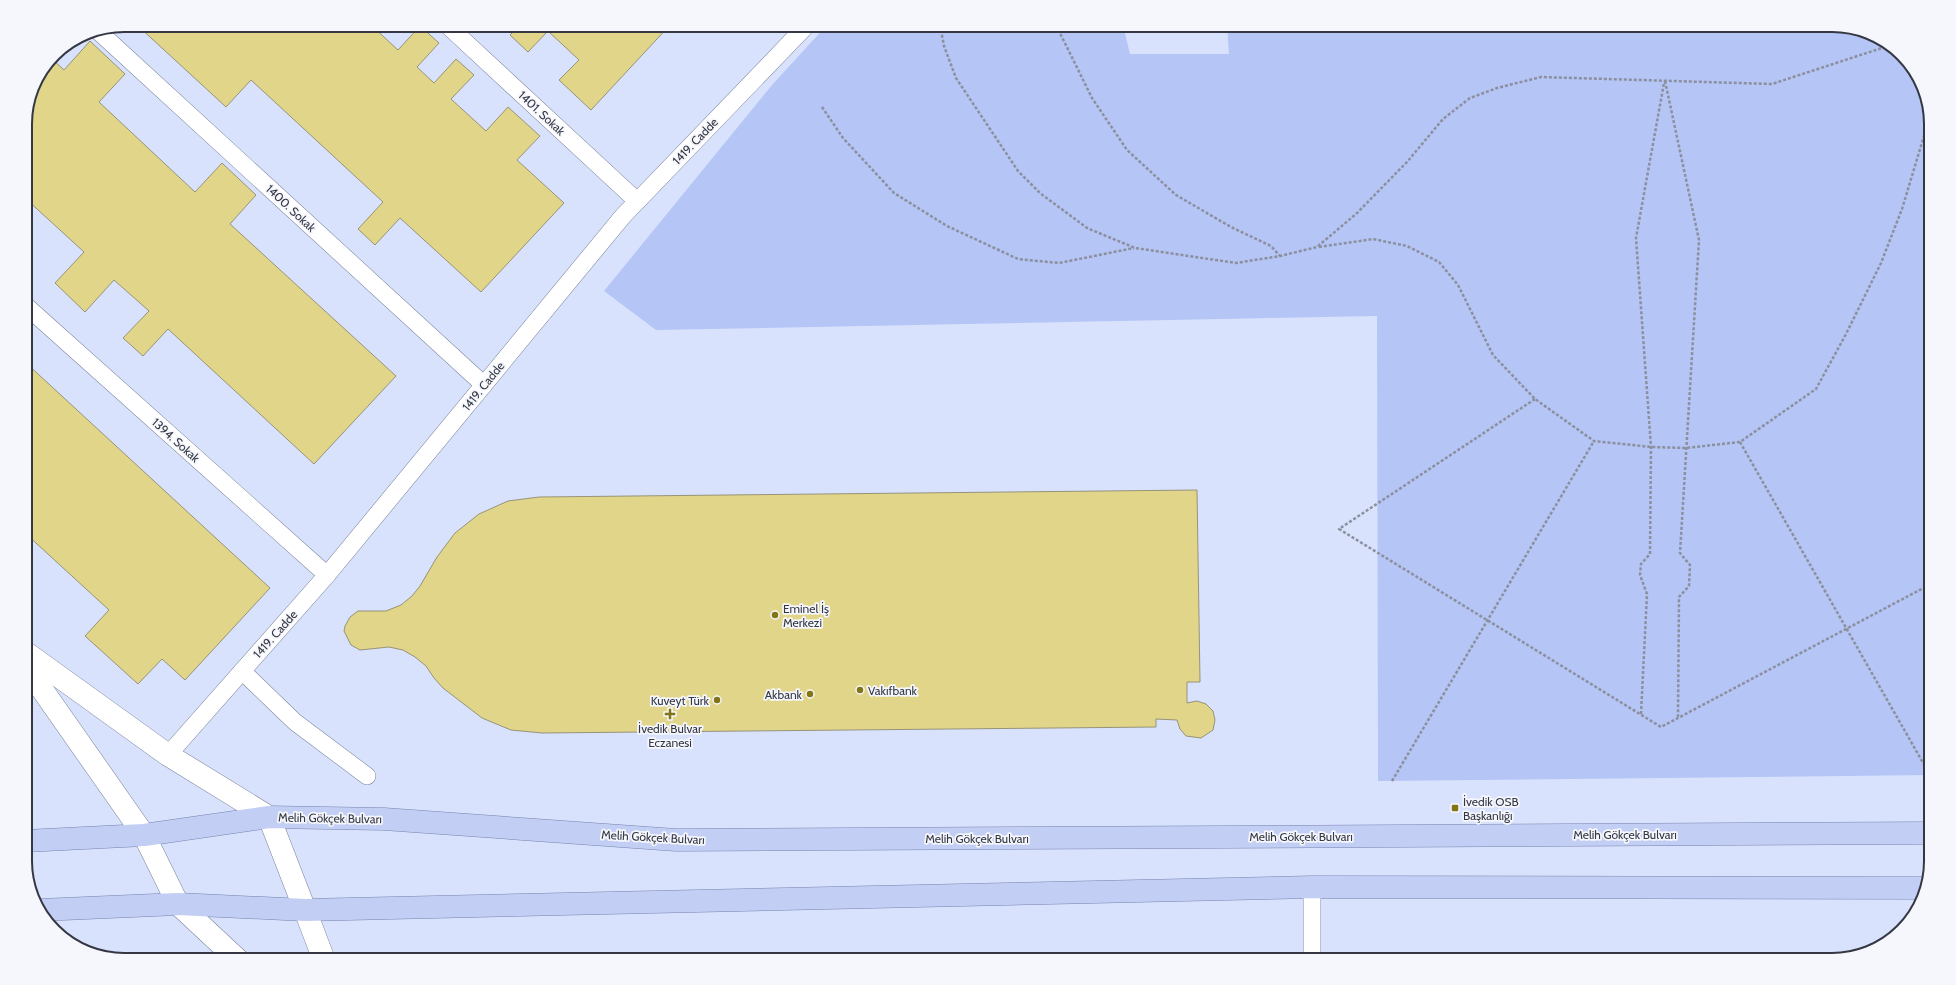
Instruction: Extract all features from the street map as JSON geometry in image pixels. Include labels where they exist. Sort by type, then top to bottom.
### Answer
[{"type":"main road","points":[[32,657],[168,755],[269,817],[321,953]]},
{"type":"main road","points":[[32,675],[144,835],[178,904],[230,953]]},
{"type":"main road","name":"Melih Gökçek Bulvarı","points":[[32,841],[144,835],[269,817],[384,819],[676,840],[1924,833]]},
{"type":"main road","points":[[46,910],[178,904],[304,910],[1312,887],[1920,888]]},
{"type":"lane","name":"1401. Sokak","points":[[455,32],[637,201]]},
{"type":"lane","name":"1419. Cadde","points":[[168,755],[327,575],[623,216],[800,32]]},
{"type":"lane","name":"1400. Sokak","points":[[102,35],[484,385]]},
{"type":"lane","name":"1394. Sokak","points":[[32,311],[327,575]]},
{"type":"lane","points":[[242,670],[295,722],[367,776]]},
{"type":"lane","points":[[1312,887],[1312,953]]},
{"type":"path","points":[[941,32],[944,46],[956,78],[1018,171],[1040,193],[1087,228],[1135,248],[1236,263],[1280,256],[1317,247],[1373,239],[1407,246],[1439,262],[1458,285],[1493,355],[1535,399],[1594,441],[1651,447],[1686,448],[1740,442],[1816,389],[1846,334],[1881,263],[1902,209],[1924,136]]},
{"type":"path","points":[[1059,32],[1092,98],[1127,150],[1176,195],[1231,227],[1271,246],[1280,256]]},
{"type":"path","points":[[1317,247],[1356,214],[1407,162],[1443,120],[1470,98],[1497,88],[1541,77],[1772,84],[1883,48]]},
{"type":"path","points":[[1641,714],[1648,594],[1640,575],[1641,564],[1650,554],[1651,447],[1636,238],[1665,81]]},
{"type":"path","points":[[1665,81],[1699,240],[1680,553],[1690,565],[1689,586],[1679,597],[1678,717]]},
{"type":"path","points":[[822,107],[843,138],[894,193],[947,226],[1018,259],[1058,263],[1135,248]]},
{"type":"path","points":[[1535,399],[1339,529],[1661,727],[1924,588]]},
{"type":"path","points":[[1392,781],[1594,441]]},
{"type":"path","points":[[1740,442],[1924,764]]},
{"type":"shaded area","points":[[118,32],[1838,32],[1873,41],[1893,55],[1901,63],[1915,83],[1924,118],[1924,867],[1915,902],[1901,922],[1893,930],[1873,944],[1856,950],[1832,953],[118,953],[83,944],[63,930],[55,922],[41,902],[32,867],[32,118],[35,100],[41,83],[51,68],[63,55],[78,44],[89,39]]},
{"type":"shaded area","points":[[821,32],[1125,32],[1130,54],[1229,54],[1227,32],[1838,32],[1873,41],[1893,55],[1901,63],[1915,83],[1924,118],[1924,775],[1378,781],[1377,316],[656,330],[604,291],[772,85]]},
{"type":"building","points":[[145,32],[379,32],[398,50],[414,32],[427,32],[439,43],[417,67],[434,83],[456,59],[474,75],[451,99],[486,131],[508,107],[540,136],[517,160],[564,203],[481,292],[400,218],[375,245],[358,229],[383,202],[251,80],[226,107]]},
{"type":"building","points":[[513,32],[547,32],[528,52],[510,35]]},
{"type":"building","points":[[549,32],[663,32],[591,110],[559,80],[579,60]]},
{"type":"building","points":[[90,41],[125,74],[99,102],[195,192],[222,163],[256,195],[230,224],[396,376],[314,464],[168,329],[143,356],[123,338],[149,311],[114,280],[85,312],[55,283],[84,252],[32,204],[32,118],[35,100],[41,83],[51,68],[56,62],[64,70]]},
{"type":"building","points":[[32,368],[270,588],[185,680],[162,659],[138,684],[85,636],[109,610],[32,539]]},
{"type":"building","name":"Eminel İş Merkezi","points":[[1197,490],[1200,682],[1187,682],[1187,703],[1197,701],[1206,704],[1213,711],[1215,720],[1213,730],[1201,738],[1186,736],[1180,729],[1177,720],[1156,719],[1156,727],[542,733],[511,730],[482,718],[443,688],[426,666],[415,657],[403,650],[389,647],[360,650],[351,645],[344,631],[350,617],[358,611],[386,611],[401,605],[412,596],[420,586],[437,557],[455,533],[479,514],[508,501],[539,497]]},
{"type":"place","name":"Eminel İş Merkezi","points":[[775,615]]},
{"type":"place","name":"Vakıfbank","points":[[860,690]]},
{"type":"place","name":"Akbank","points":[[810,694]]},
{"type":"place","name":"Kuveyt Türk","points":[[717,700]]},
{"type":"place","name":"İvedik Bulvar Eczanesi","points":[[670,714]]},
{"type":"place","name":"İvedik OSB Başkanlığı","points":[[1455,808]]}]
